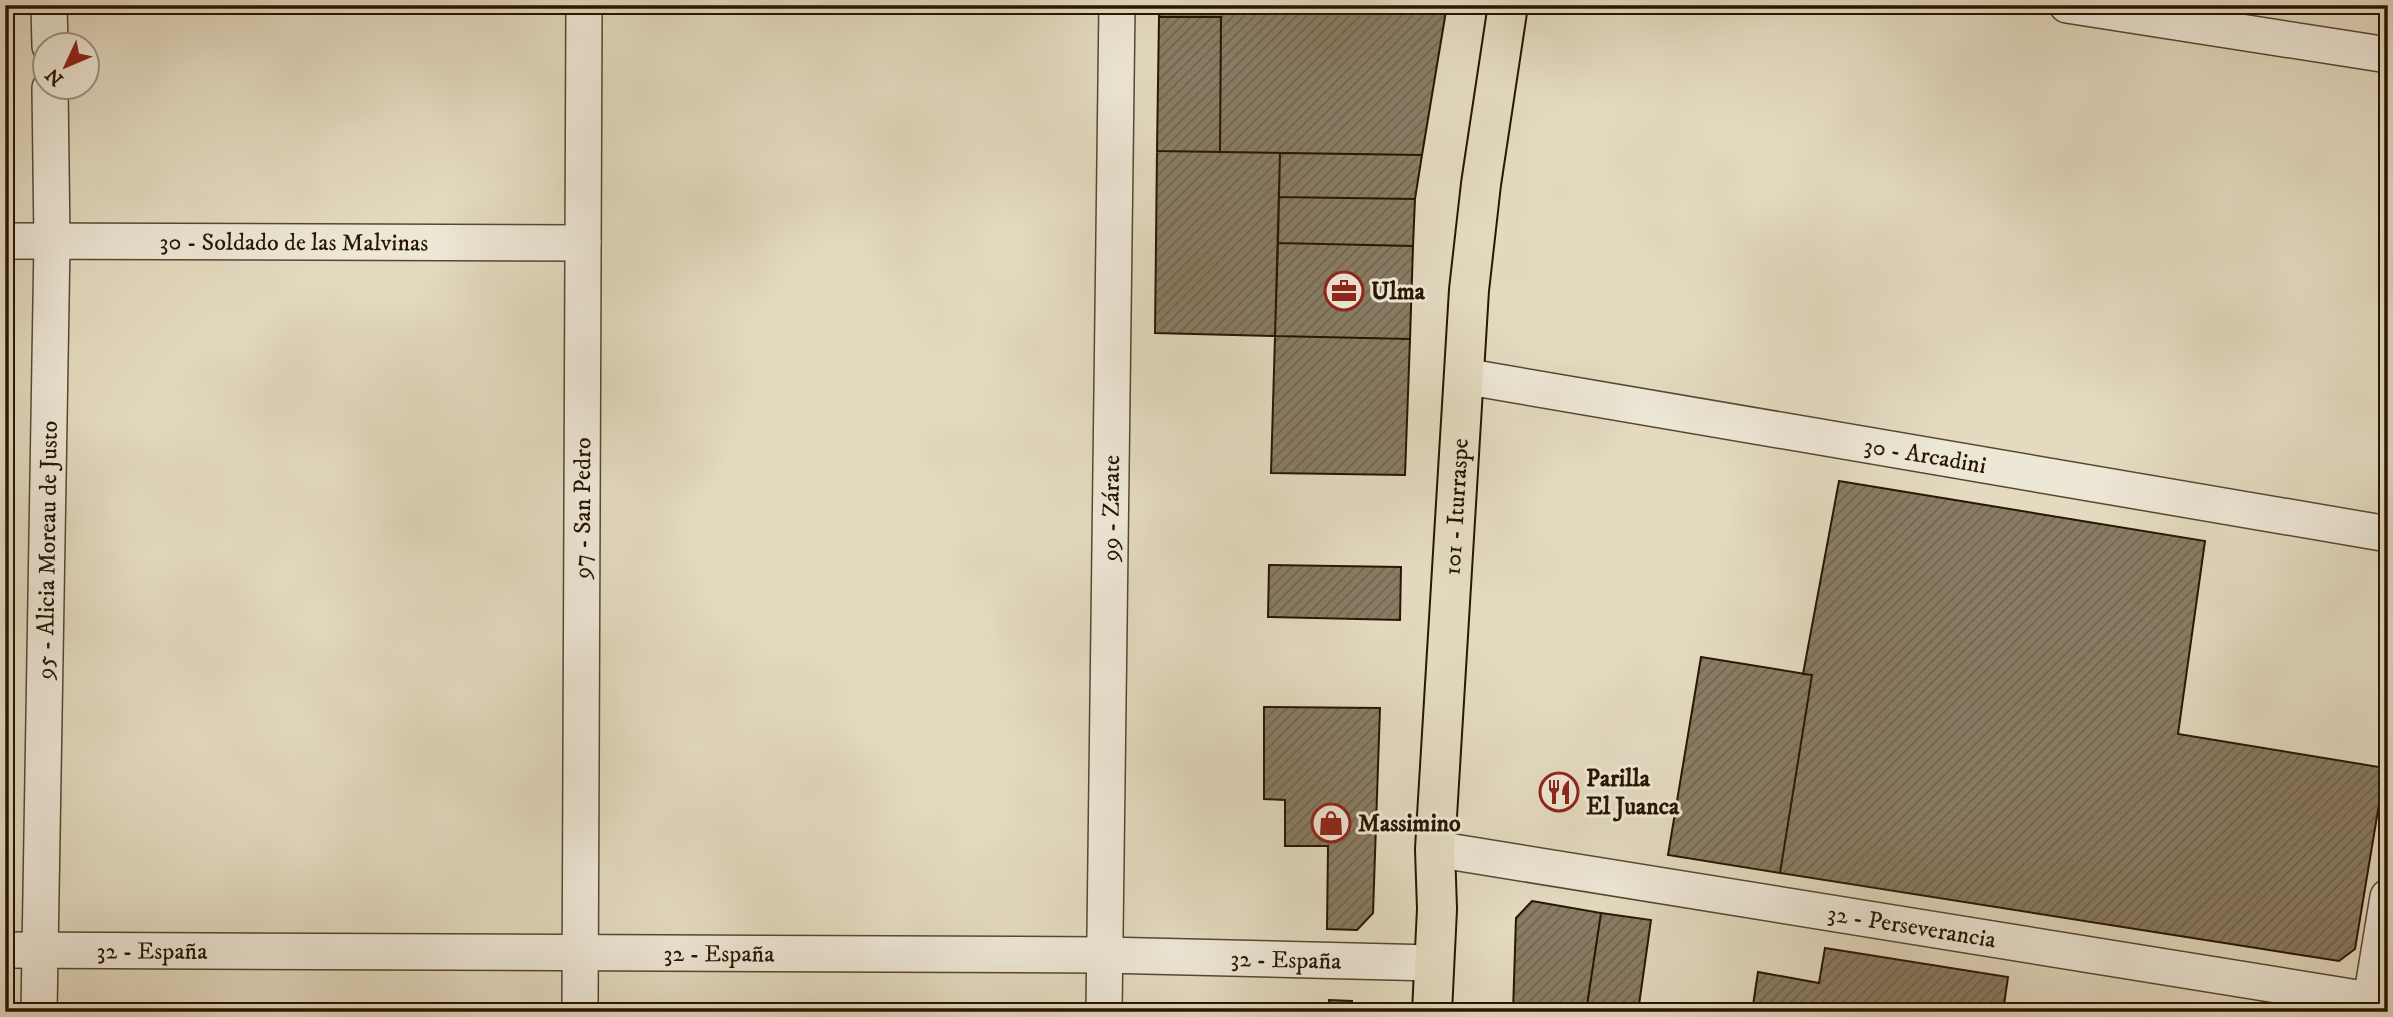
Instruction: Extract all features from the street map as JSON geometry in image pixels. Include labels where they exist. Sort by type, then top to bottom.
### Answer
[{"type":"main road","name":"101 - Iturraspe","points":[[1432,1012],[1437,909],[1435,849],[1469,290],[1481,184],[1508,5]]},
{"type":"street","points":[[49,5],[50,32]]},
{"type":"street","name":"97 - San Pedro","points":[[580,1012],[583,5]]},
{"type":"street","name":"99 - Zárate","points":[[1104,1012],[1118,5]]},
{"type":"street","points":[[2067,5],[2388,55]]},
{"type":"street","name":"95 - Alicia Moreau de Justo","points":[[39,1012],[22,950],[52,242],[50,102]]},
{"type":"street","name":"30 - Soldado de las Malvinas","points":[[5,242],[583,243]]},
{"type":"street","name":"30 - Arcadini","points":[[1463,376],[2388,534]]},
{"type":"street","name":"32 - Perseverancia","points":[[1435,849],[2376,1005]]},
{"type":"street","points":[[2376,1005],[2388,897]]},
{"type":"street","name":"32 - España","points":[[22,950],[1104,955],[1434,963]]},
{"type":"building","points":[[1159,5],[1447,5],[1422,155],[1220,152],[1221,17],[1159,17]]},
{"type":"building","points":[[1159,17],[1221,17],[1220,152],[1157,151]]},
{"type":"building","points":[[1157,151],[1280,153],[1275,336],[1155,333]]},
{"type":"building","points":[[1280,153],[1422,155],[1415,199],[1279,197]]},
{"type":"building","points":[[1279,197],[1415,199],[1413,246],[1278,243]]},
{"type":"building","name":"Ulma","points":[[1278,243],[1413,246],[1410,339],[1275,336]]},
{"type":"building","points":[[5,281],[13,281],[11,460],[5,460]]},
{"type":"building","points":[[1275,336],[1410,339],[1405,475],[1271,473]]},
{"type":"building","points":[[1839,481],[2205,541],[2178,734],[2385,768],[2355,949],[2339,961],[1780,873],[1812,675],[1803,674]]},
{"type":"building","points":[[1269,565],[1401,567],[1400,620],[1268,617]]},
{"type":"building","points":[[1701,657],[1812,675],[1780,873],[1668,855]]},
{"type":"building","name":"Massimino","points":[[1264,707],[1380,708],[1373,913],[1357,930],[1327,929],[1328,846],[1285,846],[1285,800],[1264,799]]},
{"type":"building","points":[[1532,901],[1601,913],[1586,1012],[1513,1012],[1516,918]]},
{"type":"building","points":[[1601,913],[1651,920],[1638,1012],[1586,1012]]},
{"type":"building","points":[[1825,948],[2008,977],[2003,1012],[1752,1012],[1758,972],[1819,983]]},
{"type":"building","points":[[1329,1000],[1352,1001],[1352,1012],[1329,1012]]},
{"type":"place","name":"Ulma","points":[[1344,291]]},
{"type":"place","name":"Parilla El Juanca","points":[[1559,792]]},
{"type":"place","name":"Massimino","points":[[1331,823]]}]
